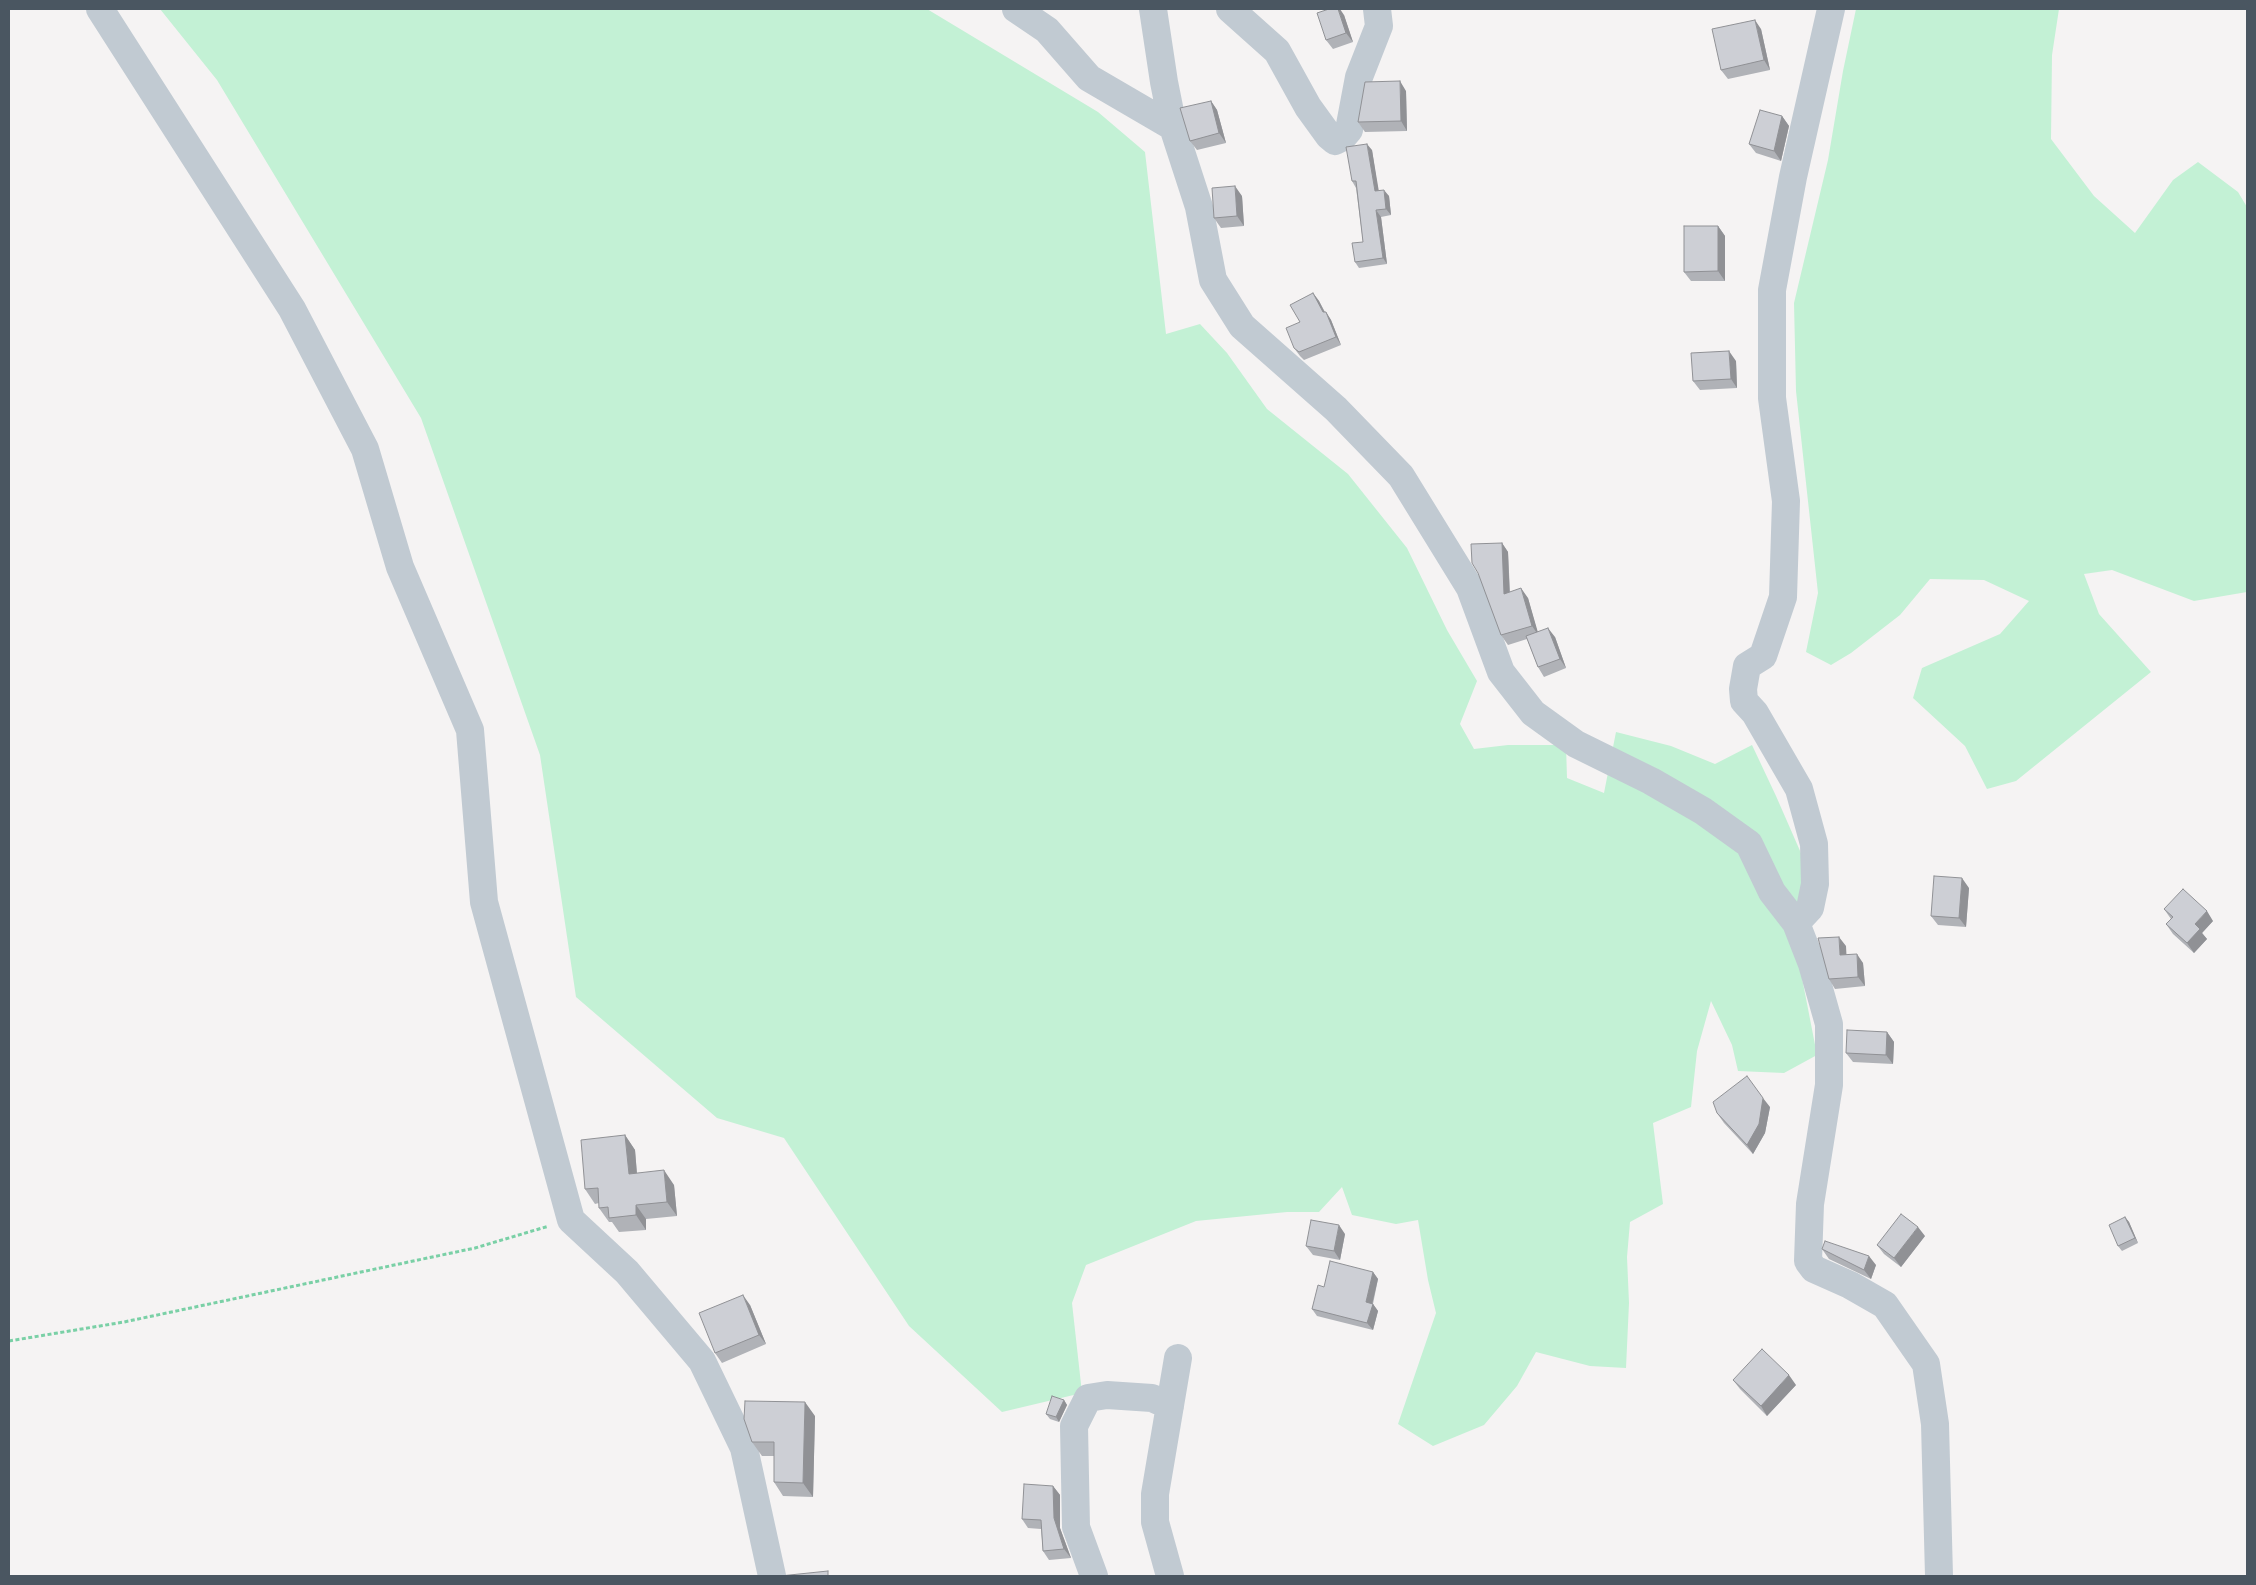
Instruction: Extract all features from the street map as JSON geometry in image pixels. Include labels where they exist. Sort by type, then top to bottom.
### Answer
[{"type":"street","points":[[100,9],[292,309],[366,449],[400,568],[470,730],[484,902],[571,1220],[627,1272],[702,1361],[744,1448],[772,1576]]},
{"type":"street","points":[[1016,9],[1048,30],[1089,78],[1173,127]]},
{"type":"street","points":[[1153,9],[1173,127],[1199,207],[1213,280],[1242,326],[1336,409],[1401,476],[1470,588],[1501,672],[1533,713],[1576,744],[1651,781],[1703,811],[1748,844],[1772,892],[1796,923],[1812,964],[1829,1024],[1829,1085],[1810,1204],[1808,1261],[1814,1269],[1885,1305],[1926,1364],[1935,1424],[1938,1576]]},
{"type":"street","points":[[1230,9],[1277,51],[1308,107],[1329,136],[1336,141],[1344,137],[1349,130],[1359,77],[1380,26],[1377,9]]},
{"type":"street","points":[[1796,923],[1810,908],[1815,884],[1814,844],[1799,789],[1755,713],[1744,700],[1743,689],[1747,666],[1762,656],[1783,597],[1786,501],[1772,398],[1772,290],[1793,177],[1831,9]]},
{"type":"street","points":[[1170,1576],[1155,1522],[1155,1494],[1178,1358]]},
{"type":"street","points":[[1094,1576],[1076,1527],[1074,1426],[1088,1398],[1107,1395],[1152,1398],[1170,1406]]},
{"type":"path","points":[[9,1341],[124,1322],[475,1248],[571,1220]]},
{"type":"green space","points":[[160,9],[927,9],[1098,112],[1145,152],[1166,334],[1200,324],[1227,353],[1267,409],[1348,474],[1407,548],[1447,630],[1477,681],[1460,724],[1474,749],[1508,745],[1566,745],[1567,778],[1604,793],[1616,732],[1671,746],[1715,764],[1752,745],[1804,860],[1806,900],[1795,942],[1817,1055],[1784,1073],[1738,1071],[1732,1045],[1711,1001],[1697,1051],[1691,1107],[1653,1123],[1663,1204],[1630,1222],[1627,1257],[1629,1303],[1626,1368],[1590,1366],[1536,1352],[1517,1386],[1484,1425],[1433,1446],[1398,1424],[1436,1313],[1428,1280],[1418,1220],[1396,1224],[1352,1215],[1342,1187],[1319,1212],[1287,1212],[1196,1221],[1086,1265],[1072,1303],[1082,1393],[1002,1412],[909,1326],[784,1138],[717,1118],[576,997],[540,755],[421,418],[217,80]]},
{"type":"green space","points":[[1856,9],[2059,9],[2052,55],[2051,139],[2094,196],[2135,233],[2173,180],[2198,162],[2238,192],[2247,207],[2247,592],[2194,601],[2112,570],[2084,574],[2099,614],[2151,672],[2016,781],[1987,789],[1965,746],[1913,698],[1922,668],[2000,634],[2029,601],[1984,580],[1930,579],[1900,615],[1851,653],[1831,665],[1806,652],[1818,593],[1796,391],[1794,303],[1828,160]]},
{"type":"building","points":[[1329,9],[1338,9],[1346,33],[1326,40],[1317,13]]},
{"type":"building","points":[[1755,20],[1764,60],[1721,70],[1712,29]]},
{"type":"building","points":[[1400,81],[1401,121],[1358,122],[1365,82]]},
{"type":"building","points":[[1211,101],[1219,133],[1190,141],[1180,108]]},
{"type":"building","points":[[1760,110],[1782,116],[1774,151],[1749,144]]},
{"type":"building","points":[[1367,144],[1375,191],[1384,190],[1386,209],[1376,210],[1383,258],[1355,262],[1352,243],[1363,242],[1356,181],[1352,181],[1346,147]]},
{"type":"building","points":[[1235,186],[1237,216],[1214,218],[1212,188]]},
{"type":"building","points":[[1684,226],[1718,226],[1718,271],[1684,272]]},
{"type":"building","points":[[1313,293],[1323,312],[1326,312],[1336,337],[1299,352],[1294,348],[1286,328],[1300,322],[1290,305]]},
{"type":"building","points":[[1729,351],[1731,379],[1693,381],[1691,353]]},
{"type":"building","points":[[1502,543],[1504,594],[1521,588],[1532,626],[1501,635],[1478,573],[1472,563],[1471,544]]},
{"type":"building","points":[[1548,628],[1560,659],[1538,667],[1526,636]]},
{"type":"building","points":[[1934,876],[1962,878],[1959,918],[1931,916]]},
{"type":"building","points":[[2183,889],[2207,911],[2195,924],[2200,929],[2187,943],[2166,924],[2173,917],[2164,909]]},
{"type":"building","points":[[1839,937],[1840,955],[1857,954],[1858,977],[1829,979],[1818,938]]},
{"type":"building","points":[[1847,1030],[1887,1032],[1886,1055],[1846,1053]]},
{"type":"building","points":[[1747,1076],[1763,1098],[1759,1124],[1747,1145],[1717,1113],[1713,1102]]},
{"type":"building","points":[[625,1135],[629,1174],[664,1170],[667,1202],[636,1205],[636,1215],[609,1218],[608,1207],[599,1208],[598,1188],[585,1189],[581,1140]]},
{"type":"building","points":[[1901,1214],[1918,1227],[1894,1258],[1877,1245]]},
{"type":"building","points":[[2125,1217],[2135,1238],[2118,1246],[2109,1225]]},
{"type":"building","points":[[1311,1220],[1339,1225],[1334,1251],[1306,1246]]},
{"type":"building","points":[[1825,1241],[1869,1256],[1864,1270],[1822,1249]]},
{"type":"building","points":[[1330,1261],[1373,1272],[1366,1302],[1373,1304],[1367,1323],[1312,1309],[1318,1285],[1324,1287]]},
{"type":"building","points":[[743,1295],[759,1335],[715,1353],[699,1313]]},
{"type":"building","points":[[1762,1349],[1789,1375],[1761,1406],[1733,1380]]},
{"type":"building","points":[[1052,1396],[1064,1400],[1056,1417],[1046,1414]]},
{"type":"building","points":[[745,1401],[805,1402],[803,1483],[774,1482],[774,1442],[752,1442],[744,1419]]},
{"type":"building","points":[[1024,1484],[1053,1486],[1054,1518],[1064,1549],[1043,1551],[1041,1520],[1022,1519]]},
{"type":"building","points":[[828,1571],[828,1576],[780,1576]]}]
